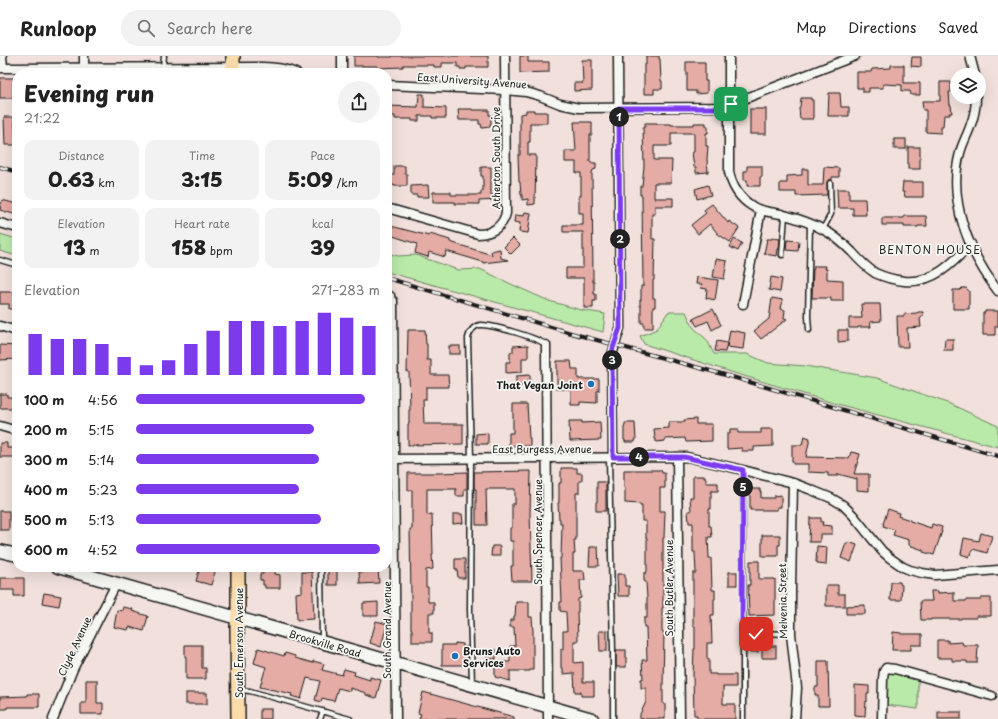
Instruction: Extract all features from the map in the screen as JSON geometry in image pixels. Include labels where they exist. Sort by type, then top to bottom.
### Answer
[{"type":"main road","name":"South Emerson Avenue","points":[[238,572],[238,719]]},
{"type":"street","points":[[2,56],[1,68],[12,68]]},
{"type":"street","points":[[84,56],[84,67]]},
{"type":"street","points":[[342,56],[342,68]]},
{"type":"street","name":"Atherton South Drive","points":[[392,209],[478,234],[496,229],[501,224],[506,213],[505,56]]},
{"type":"street","points":[[611,457],[612,355],[620,328],[618,56]]},
{"type":"street","points":[[729,56],[729,167],[734,186],[740,196],[752,206],[761,210],[810,223],[823,229],[836,237],[860,261],[875,273],[904,281],[920,280],[941,272],[971,244]]},
{"type":"street","name":"East University Avenue","points":[[392,85],[505,90],[532,94],[560,104],[579,108],[721,108],[855,56]]},
{"type":"street","points":[[970,56],[973,68]]},
{"type":"street","points":[[78,68],[234,65],[274,68]]},
{"type":"street","points":[[975,104],[972,121],[960,153],[957,168],[956,197],[965,230],[971,244],[981,265],[998,291]]},
{"type":"street","points":[[743,304],[761,210]]},
{"type":"street","points":[[0,223],[12,227]]},
{"type":"street","name":"South Grand Avenue","points":[[392,380],[393,301]]},
{"type":"street","points":[[0,326],[12,329]]},
{"type":"street","name":"South Spencer Avenue","points":[[546,345],[548,719]]},
{"type":"street","points":[[0,426],[12,430]]},
{"type":"street","name":"South Butler Avenue","points":[[677,457],[680,719]]},
{"type":"street","name":"East Burgess Avenue","points":[[392,459],[687,457],[793,483],[820,493],[843,505],[882,551],[893,561],[922,574],[935,575],[998,570]]},
{"type":"street","name":"Melvenia Street","points":[[793,483],[791,634],[797,688],[794,719]]},
{"type":"street","name":"South Grand Avenue","points":[[392,500],[396,719]]},
{"type":"street","points":[[0,550],[12,554]]},
{"type":"street","name":"Brookville Road","points":[[82,572],[116,584],[592,719]]},
{"type":"street","name":"Clyde Avenue","points":[[53,719],[73,669],[116,584]]},
{"type":"street","points":[[882,719],[883,678],[886,668],[895,669],[992,696]]},
{"type":"lane","points":[[163,67],[164,56]]},
{"type":"lane","points":[[823,229],[831,214],[830,183]]},
{"type":"lane","points":[[782,255],[786,216]]},
{"type":"lane","points":[[809,330],[810,223]]},
{"type":"lane","points":[[0,260],[12,264]]},
{"type":"lane","points":[[392,296],[393,301]]},
{"type":"lane","points":[[472,685],[470,608],[471,458],[468,338],[471,330],[480,325],[485,325],[537,340],[546,345]]},
{"type":"lane","points":[[611,457],[613,719]]},
{"type":"lane","points":[[743,470],[743,719]]},
{"type":"lane","points":[[322,572],[322,643]]},
{"type":"lane","points":[[742,621],[755,631],[756,634]]},
{"type":"lane","points":[[743,638],[756,634],[791,634]]},
{"type":"lane","points":[[237,689],[250,691],[350,719]]},
{"type":"lane","points":[[320,719],[323,711]]},
{"type":"green space","points":[[0,234],[12,238],[12,255],[0,251]]},
{"type":"green space","points":[[392,254],[398,256],[416,255],[458,270],[480,269],[549,301],[581,310],[605,314],[603,332],[392,273]]},
{"type":"green space","points":[[668,312],[686,312],[693,327],[707,340],[714,354],[747,354],[768,363],[805,366],[877,378],[950,404],[998,426],[998,447],[837,404],[644,344],[640,336],[657,329]]},
{"type":"green space","points":[[891,672],[918,679],[918,709],[886,705],[887,674]]},
{"type":"building","points":[[354,56],[488,56],[488,67],[466,67],[466,69],[460,69],[460,67],[457,67],[457,63],[442,63],[442,67],[434,67],[434,65],[403,65],[403,67],[377,68],[377,66],[354,66]]},
{"type":"building","points":[[520,56],[528,56],[528,62],[549,62],[549,72],[520,73]]},
{"type":"building","points":[[646,56],[659,56],[660,59],[662,89],[654,89],[654,94],[644,94],[644,65],[646,65]]},
{"type":"building","points":[[912,57],[921,57],[921,67],[911,66]]},
{"type":"building","points":[[582,60],[592,60],[592,90],[574,91],[574,83],[583,83]]},
{"type":"building","points":[[686,62],[705,62],[705,81],[707,81],[707,93],[696,94],[696,91],[687,91]]},
{"type":"building","points":[[891,65],[904,65],[904,83],[920,83],[920,95],[911,95],[910,91],[902,91],[902,85],[885,84],[883,85],[883,88],[869,88],[869,92],[863,92],[863,88],[857,88],[857,72],[871,72],[872,69],[891,68]]},
{"type":"building","points":[[0,78],[12,78],[12,98],[0,98]]},
{"type":"building","points":[[940,82],[950,82],[949,92],[952,113],[949,113],[950,115],[944,115],[941,133],[926,132],[926,110],[923,110],[922,101],[940,101]]},
{"type":"building","points":[[829,93],[840,93],[841,107],[849,107],[849,116],[828,116]]},
{"type":"building","points":[[419,94],[424,94],[424,107],[446,108],[446,118],[419,116],[419,121],[412,121],[412,119],[395,119],[395,116],[392,116],[392,106],[418,107]]},
{"type":"building","points":[[801,98],[811,98],[811,100],[813,100],[813,119],[800,119],[799,108]]},
{"type":"building","points":[[458,109],[489,110],[489,115],[491,115],[490,127],[482,128],[481,124],[479,124],[479,120],[459,120]]},
{"type":"building","points":[[750,109],[766,109],[766,134],[750,134]]},
{"type":"building","points":[[526,110],[534,110],[534,112],[547,112],[547,123],[530,123],[528,155],[536,155],[535,204],[528,205],[528,199],[522,200],[521,195],[518,155],[520,155],[520,114],[526,113]]},
{"type":"building","points":[[4,117],[12,117],[12,145],[5,145]]},
{"type":"building","points":[[574,122],[592,122],[592,135],[590,135],[590,162],[596,163],[596,169],[593,170],[592,173],[593,282],[594,294],[596,294],[596,301],[593,301],[593,308],[584,308],[584,278],[566,278],[566,268],[583,268],[583,232],[563,232],[563,225],[583,225],[583,213],[579,213],[581,173],[576,173],[576,162],[565,162],[565,151],[576,151]]},
{"type":"building","points":[[645,123],[694,125],[694,123],[706,123],[706,126],[708,126],[708,133],[706,133],[706,146],[708,146],[708,172],[696,173],[692,152],[694,152],[694,133],[671,133],[671,146],[654,146],[654,160],[672,160],[671,183],[654,183],[654,198],[673,198],[673,206],[655,206],[655,214],[652,214],[652,239],[655,239],[653,298],[655,298],[655,307],[653,307],[653,328],[644,328],[644,323],[641,323],[640,306],[641,286],[643,286],[642,195],[640,195],[640,186],[642,186],[644,166],[643,127],[645,127]]},
{"type":"building","points":[[894,139],[906,139],[906,149],[894,149]]},
{"type":"building","points":[[908,147],[920,147],[920,169],[908,169]]},
{"type":"building","points":[[394,166],[405,166],[407,186],[392,185],[392,175],[394,175]]},
{"type":"building","points":[[747,166],[762,166],[760,186],[747,186],[747,180],[744,180],[744,171],[747,171]]},
{"type":"building","points":[[481,167],[491,167],[491,195],[497,195],[497,200],[479,201],[479,204],[433,202],[433,192],[451,192],[451,195],[481,195],[481,191],[483,191],[483,176],[481,176]]},
{"type":"building","points":[[824,167],[839,168],[839,177],[832,177],[832,180],[827,182],[827,195],[796,196],[796,192],[780,192],[780,183],[787,183],[787,176],[802,175],[802,169],[808,169],[808,185],[823,185]]},
{"type":"building","points":[[903,182],[923,182],[923,197],[905,197],[904,192],[902,192]]},
{"type":"building","points":[[428,185],[429,197],[417,197],[417,195],[411,195],[411,186]]},
{"type":"building","points":[[708,185],[711,195],[697,199],[695,189]]},
{"type":"building","points":[[837,189],[849,189],[849,199],[865,199],[866,215],[853,215],[853,208],[838,208]]},
{"type":"building","points":[[2,200],[12,203],[12,214],[0,210]]},
{"type":"building","points":[[712,204],[728,223],[729,221],[739,228],[730,242],[718,234],[710,224],[698,234],[691,225],[706,213],[704,210]]},
{"type":"building","points":[[525,212],[531,213],[528,233],[519,232],[520,223],[514,222],[515,215],[524,216]]},
{"type":"building","points":[[904,216],[926,216],[927,226],[904,227],[904,225],[882,225],[882,218],[904,218]]},
{"type":"building","points":[[392,226],[429,236],[430,234],[492,255],[491,251],[500,249],[501,258],[508,260],[483,263],[446,251],[445,257],[429,252],[428,257],[415,253],[417,244],[392,236]]},
{"type":"building","points":[[513,238],[520,245],[511,254],[504,247]]},
{"type":"building","points":[[734,239],[742,243],[738,251],[730,247]]},
{"type":"building","points":[[767,239],[780,239],[777,256],[764,254]]},
{"type":"building","points":[[787,240],[799,241],[798,251],[786,250]]},
{"type":"building","points":[[716,259],[727,261],[724,279],[713,277]]},
{"type":"building","points":[[814,266],[826,266],[825,269],[827,269],[827,279],[843,280],[843,301],[831,301],[831,298],[812,298]]},
{"type":"building","points":[[697,277],[718,280],[715,300],[706,298],[707,289],[701,288],[702,284],[696,284]]},
{"type":"building","points":[[771,277],[782,279],[780,292],[769,290]]},
{"type":"building","points":[[962,288],[966,288],[969,291],[969,309],[953,309],[953,290],[960,290]]},
{"type":"building","points":[[0,292],[12,292],[12,309],[9,309],[9,304],[0,304]]},
{"type":"building","points":[[772,298],[783,300],[781,309],[785,310],[784,318],[787,319],[761,339],[754,331],[769,319]]},
{"type":"building","points":[[861,304],[880,304],[881,321],[870,322],[871,327],[849,328],[849,318],[862,318]]},
{"type":"building","points":[[713,309],[721,325],[712,330],[708,321],[697,326],[693,319]]},
{"type":"building","points":[[985,311],[998,311],[998,326],[995,326],[995,335],[983,335],[983,313],[985,313]]},
{"type":"building","points":[[923,312],[923,316],[920,319],[921,327],[907,328],[908,347],[898,347],[897,316],[904,316],[904,314]]},
{"type":"building","points":[[408,330],[425,330],[427,360],[431,360],[431,375],[448,375],[449,387],[426,387],[426,400],[423,400],[424,424],[463,424],[463,444],[408,445],[410,410],[409,372],[407,372]]},
{"type":"building","points":[[730,330],[745,333],[743,349],[727,347]]},
{"type":"building","points":[[838,330],[848,330],[848,341],[838,342]]},
{"type":"building","points":[[945,339],[953,339],[953,350],[944,350]]},
{"type":"building","points":[[717,341],[727,343],[725,352],[715,351]]},
{"type":"building","points":[[0,345],[12,346],[12,359],[0,360]]},
{"type":"building","points":[[528,345],[528,358],[522,358],[522,372],[506,373],[506,362],[510,362],[510,352],[513,352],[513,346]]},
{"type":"building","points":[[449,346],[460,346],[460,354],[449,354]]},
{"type":"building","points":[[557,361],[571,361],[572,369],[578,369],[578,379],[599,379],[597,403],[580,402],[580,405],[571,405],[571,389],[557,389]]},
{"type":"building","points":[[530,375],[530,385],[516,386],[516,376]]},
{"type":"building","points":[[0,394],[7,394],[7,397],[12,397],[12,408],[0,408]]},
{"type":"building","points":[[513,404],[527,404],[530,446],[509,446],[509,433],[513,433]]},
{"type":"building","points":[[696,419],[696,424],[712,424],[712,441],[686,442],[685,438],[665,439],[665,441],[656,442],[654,429],[669,428],[669,422],[684,422],[684,420]]},
{"type":"building","points":[[569,421],[582,421],[582,423],[600,422],[601,440],[570,441]]},
{"type":"building","points":[[625,423],[635,423],[635,442],[625,442]]},
{"type":"building","points":[[730,429],[738,429],[738,433],[761,433],[761,429],[773,429],[773,446],[754,447],[754,451],[742,451],[742,448],[727,449],[727,434],[730,434]]},
{"type":"building","points":[[488,433],[488,444],[476,444],[476,434]]},
{"type":"building","points":[[804,436],[810,438],[806,457],[849,458],[851,452],[860,454],[854,474],[869,474],[869,491],[857,490],[857,479],[838,474],[838,476],[828,476],[828,473],[808,472],[808,464],[793,464],[792,445],[802,445]]},
{"type":"building","points":[[0,443],[7,443],[7,448],[12,448],[12,457],[0,457]]},
{"type":"building","points":[[561,468],[577,468],[577,473],[582,473],[582,481],[579,481],[579,493],[576,493],[576,540],[574,540],[575,554],[573,554],[573,571],[584,571],[585,580],[580,580],[581,598],[578,599],[577,612],[578,641],[574,641],[574,663],[583,662],[583,682],[594,682],[594,696],[581,696],[581,692],[575,692],[574,673],[563,674],[563,668],[561,668],[563,631],[567,631],[566,612],[560,611],[560,602],[562,602],[560,558],[562,523],[560,523],[559,519],[558,503],[559,483],[561,483]]},
{"type":"building","points":[[624,470],[661,470],[662,473],[665,473],[665,488],[660,488],[660,511],[665,511],[663,538],[662,632],[664,632],[663,704],[665,704],[665,719],[640,719],[640,714],[646,702],[646,688],[641,688],[641,679],[643,679],[642,660],[647,660],[646,627],[644,627],[644,618],[647,618],[646,582],[644,581],[644,573],[647,572],[646,521],[642,521],[642,506],[640,506],[640,504],[625,503]]},
{"type":"building","points":[[531,471],[530,513],[532,581],[512,581],[511,566],[513,566],[513,541],[510,541],[510,528],[512,528],[512,504],[515,504],[515,489],[486,489],[487,525],[476,525],[476,489],[474,489],[474,472]]},
{"type":"building","points":[[467,472],[467,489],[464,489],[464,496],[456,496],[456,489],[427,489],[427,515],[432,514],[433,569],[426,570],[426,587],[428,587],[428,602],[434,602],[434,613],[429,613],[429,633],[432,633],[432,642],[412,642],[410,529],[412,529],[412,490],[408,490],[408,473]]},
{"type":"building","points":[[693,476],[705,476],[706,483],[718,483],[718,491],[711,491],[711,509],[709,509],[709,526],[711,526],[712,537],[708,537],[709,558],[711,558],[712,590],[715,590],[715,599],[714,615],[711,615],[712,643],[707,643],[707,659],[709,659],[709,674],[736,675],[736,687],[723,687],[723,704],[735,704],[735,719],[697,719],[697,715],[694,715],[693,675],[695,626],[693,626],[693,573],[696,573],[695,552],[693,552],[693,523],[689,523],[688,511],[691,511],[690,497],[693,497]]},
{"type":"building","points":[[597,482],[606,482],[606,511],[596,511]]},
{"type":"building","points":[[750,489],[760,489],[761,498],[774,498],[774,496],[781,495],[781,507],[777,507],[777,510],[750,510]]},
{"type":"building","points":[[888,509],[899,513],[898,516],[931,528],[932,524],[942,527],[934,555],[923,552],[923,550],[909,545],[909,540],[893,535],[895,530],[883,526]]},
{"type":"building","points":[[0,511],[9,511],[9,530],[0,530]]},
{"type":"building","points":[[453,514],[462,514],[463,523],[453,524]]},
{"type":"building","points":[[810,518],[821,518],[821,522],[823,522],[822,525],[832,526],[832,534],[820,534],[820,542],[809,542]]},
{"type":"building","points":[[981,533],[992,536],[987,553],[973,549],[969,557],[961,554],[964,538],[979,541]]},
{"type":"building","points":[[762,535],[780,535],[778,556],[762,556]]},
{"type":"building","points":[[848,542],[857,545],[851,562],[841,558],[846,543],[847,544]]},
{"type":"building","points":[[492,546],[500,546],[500,556],[491,556]]},
{"type":"building","points":[[817,546],[827,547],[826,565],[818,564],[818,562],[816,562]]},
{"type":"building","points":[[590,547],[598,547],[599,566],[589,566]]},
{"type":"building","points":[[455,559],[465,559],[465,578],[458,578],[457,569],[455,569]]},
{"type":"building","points":[[750,561],[759,561],[759,579],[775,579],[775,615],[749,616],[748,585],[750,585]]},
{"type":"building","points":[[199,572],[215,572],[211,585],[196,581]]},
{"type":"building","points":[[263,572],[275,572],[275,574],[280,575],[280,588],[265,588],[265,585],[263,585],[263,580],[260,580],[260,574],[263,574]]},
{"type":"building","points":[[302,572],[312,572],[314,619],[297,620],[296,593],[302,592]]},
{"type":"building","points":[[328,572],[337,572],[337,585],[328,585]]},
{"type":"building","points":[[359,572],[378,572],[379,583],[360,584]]},
{"type":"building","points":[[729,572],[737,572],[737,585],[729,585]]},
{"type":"building","points":[[617,574],[625,574],[625,586],[629,586],[629,596],[618,596]]},
{"type":"building","points":[[0,578],[24,578],[24,596],[14,596],[14,590],[0,590]]},
{"type":"building","points":[[891,582],[900,582],[902,585],[901,600],[890,600]]},
{"type":"building","points":[[826,585],[838,585],[838,594],[845,594],[845,606],[826,606]]},
{"type":"building","points":[[931,591],[938,591],[938,593],[954,592],[954,601],[991,598],[991,616],[976,616],[976,618],[961,619],[921,620],[920,601],[932,601]]},
{"type":"building","points":[[44,593],[61,596],[59,606],[42,603]]},
{"type":"building","points":[[378,602],[378,616],[363,616],[363,603]]},
{"type":"building","points":[[516,602],[529,602],[529,617],[532,617],[533,631],[533,670],[510,671],[510,681],[495,677],[495,662],[510,662],[510,646],[515,646],[514,627],[510,627],[510,620],[514,620]]},
{"type":"building","points":[[865,605],[865,614],[846,614],[846,606]]},
{"type":"building","points":[[123,607],[133,609],[132,611],[148,616],[144,631],[129,627],[128,630],[114,627],[117,610],[122,611]]},
{"type":"building","points":[[376,621],[387,624],[381,647],[370,643]]},
{"type":"building","points":[[599,631],[607,631],[607,651],[600,651]]},
{"type":"building","points":[[893,632],[901,634],[922,634],[922,645],[911,645],[911,650],[892,650]]},
{"type":"building","points":[[937,640],[948,640],[948,643],[962,642],[963,645],[978,645],[977,663],[952,661],[952,658],[937,658]]},
{"type":"building","points":[[748,642],[758,642],[758,652],[748,652]]},
{"type":"building","name":"Bruns Auto Services","points":[[455,643],[463,644],[463,647],[468,647],[468,665],[442,665],[442,645],[455,645]]},
{"type":"building","points":[[185,645],[202,645],[202,668],[206,668],[206,679],[186,679]]},
{"type":"building","points":[[762,646],[776,646],[776,658],[762,658]]},
{"type":"building","points":[[258,648],[284,656],[285,653],[295,656],[295,658],[313,663],[313,661],[324,664],[322,670],[342,675],[344,669],[355,672],[354,675],[370,680],[370,677],[381,680],[376,698],[350,688],[350,691],[338,688],[334,701],[322,698],[321,702],[315,700],[320,681],[307,678],[301,699],[291,696],[292,694],[260,687],[266,667],[254,663]]},
{"type":"building","points":[[487,650],[496,650],[496,659],[487,659]]},
{"type":"building","points":[[616,650],[626,650],[626,667],[616,667]]},
{"type":"building","points":[[818,661],[828,661],[829,706],[818,706],[818,695],[815,695],[815,687],[818,687]]},
{"type":"building","points":[[86,680],[97,680],[97,703],[103,703],[103,714],[81,714],[81,703],[86,703]]},
{"type":"building","points":[[855,685],[869,686],[865,716],[855,715]]},
{"type":"building","points":[[423,692],[514,717],[514,719],[419,719],[421,714],[418,713]]},
{"type":"building","points":[[186,693],[207,693],[207,704],[186,704]]},
{"type":"building","points":[[27,694],[39,694],[39,707],[7,707],[7,709],[0,709],[0,697],[27,696]]},
{"type":"building","points":[[260,709],[271,709],[271,719],[260,719]]},
{"type":"building","points":[[938,712],[961,712],[961,719],[938,719]]},
{"type":"railway","points":[[0,167],[12,171]]},
{"type":"railway","points":[[392,279],[571,333],[729,376],[998,456]]},
{"type":"place","name":"That Vegan Joint","points":[[591,384]]},
{"type":"place","name":"Bruns Auto Services","points":[[455,656]]},
{"type":"district","name":"BENTON HOUSE","points":[[930,249]]},
{"type":"route","points":[[731,104],[721,108],[619,108],[620,328],[612,355],[613,457],[684,457],[743,470],[742,621],[755,631],[756,634]]}]
